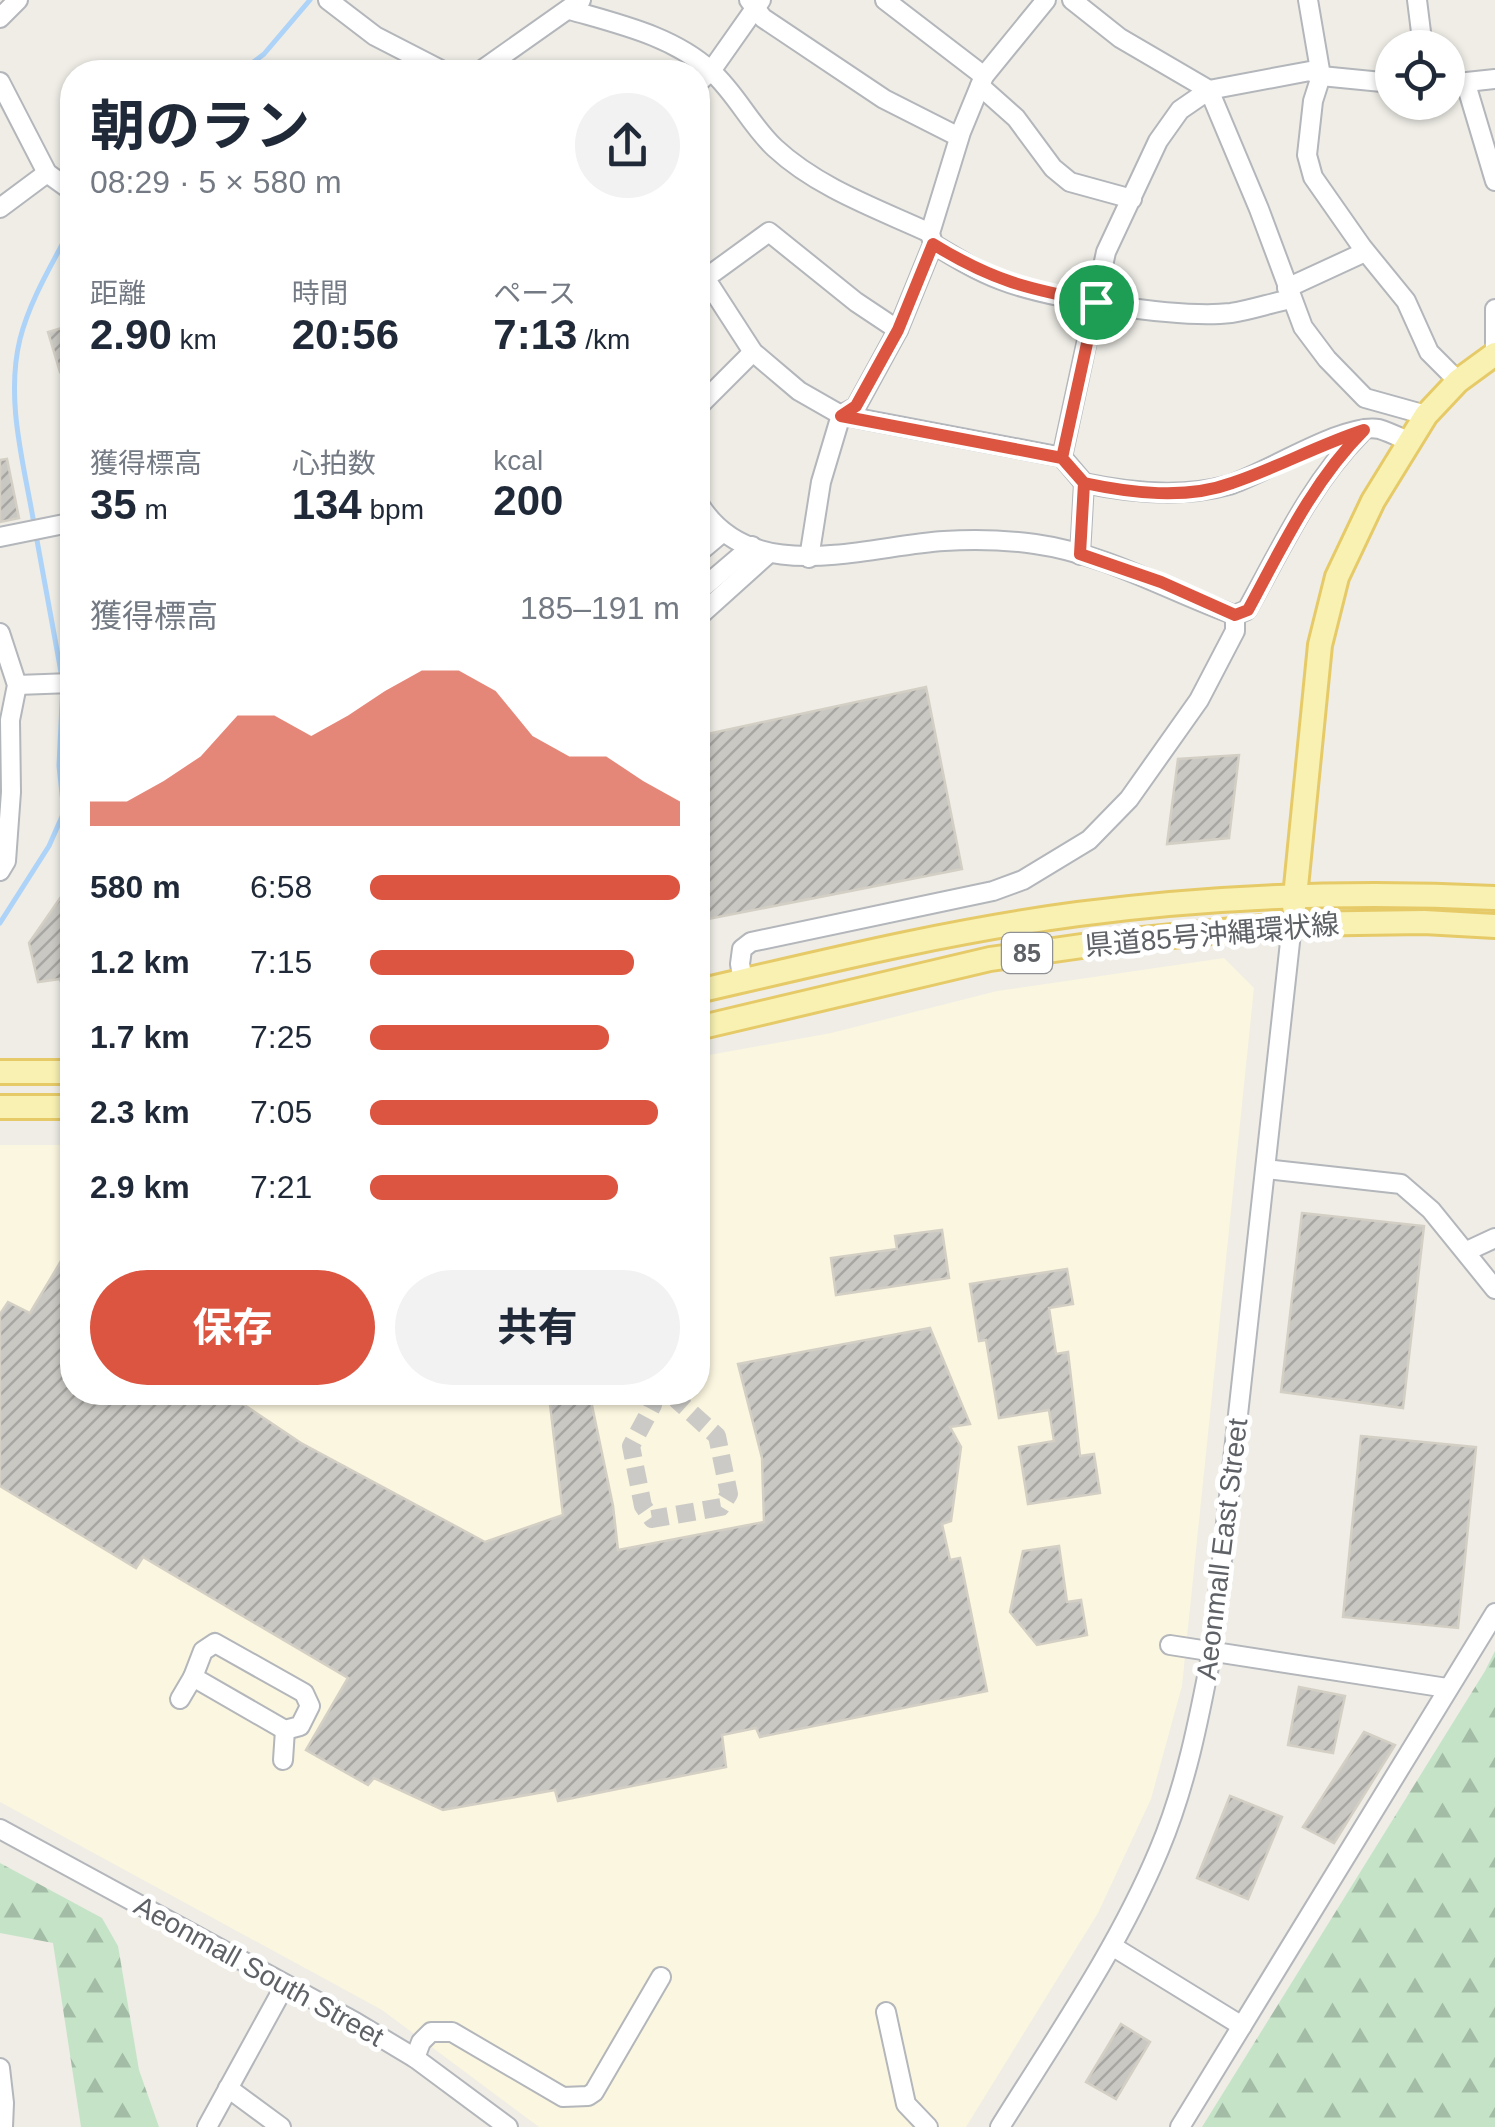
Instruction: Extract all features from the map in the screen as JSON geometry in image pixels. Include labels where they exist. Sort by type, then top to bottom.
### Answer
[{"type":"main road","points":[[1292,924],[1326,612],[1354,539],[1408,441],[1458,381],[1495,351]]},
{"type":"main road","name":"県道85号沖縄環状線","points":[[710,988],[864,952],[1076,914],[1224,898],[1296,895],[1495,898]]},
{"type":"main road","name":"県道85号沖縄環状線","points":[[710,1025],[990,958],[1292,924],[1495,926]]},
{"type":"main road","points":[[0,1072],[60,1072]]},
{"type":"main road","points":[[0,1107],[60,1107]]},
{"type":"street","points":[[0,18],[18,0]]},
{"type":"street","points":[[328,0],[374,36],[422,60]]},
{"type":"street","points":[[885,0],[982,81],[1053,168],[1070,182],[1132,200]]},
{"type":"street","points":[[809,558],[821,482],[841,416],[856,406],[898,330],[932,238],[959,137],[982,81],[1046,0]]},
{"type":"street","points":[[1072,0],[1120,38],[1209,90],[1289,293],[1311,338],[1365,398],[1426,416]]},
{"type":"street","points":[[1308,0],[1321,76],[1313,101],[1307,155],[1314,177],[1406,301],[1428,352],[1458,381]]},
{"type":"street","points":[[1417,0],[1421,30]]},
{"type":"street","points":[[710,68],[755,3],[763,18],[884,98],[959,137]]},
{"type":"street","points":[[496,60],[576,5],[674,46],[688,60]]},
{"type":"street","points":[[1062,458],[1106,252],[1158,141],[1180,110],[1209,90],[1310,71],[1321,76],[1375,81]]},
{"type":"street","points":[[1465,83],[1495,79]]},
{"type":"street","points":[[0,82],[47,174],[60,183]]},
{"type":"street","points":[[710,83],[775,148],[820,181],[932,238],[975,270],[1006,282],[1096,302],[1191,314],[1231,313],[1289,293],[1366,252]]},
{"type":"street","points":[[1465,100],[1491,152],[1495,181]]},
{"type":"street","points":[[0,208],[47,174]]},
{"type":"street","points":[[710,273],[769,232],[856,302],[898,330]]},
{"type":"street","points":[[710,291],[753,352],[799,391],[841,416],[1062,458],[1084,483],[1159,492],[1202,490],[1231,484],[1324,443],[1364,430],[1376,428],[1408,441]]},
{"type":"street","points":[[1495,309],[1495,351]]},
{"type":"street","points":[[710,396],[753,352]]},
{"type":"street","points":[[710,517],[722,532],[760,550],[809,558],[945,541],[1036,544],[1080,554],[1161,582],[1235,615],[1248,610],[1328,471],[1364,430]]},
{"type":"street","points":[[1080,554],[1084,483]]},
{"type":"street","points":[[0,536],[60,524]]},
{"type":"street","points":[[710,542],[722,532]]},
{"type":"street","points":[[710,584],[760,550]]},
{"type":"street","points":[[710,604],[760,550]]},
{"type":"street","points":[[743,980],[742,949],[750,942],[993,891],[1023,880],[1089,840],[1129,799],[1199,700],[1235,631],[1235,615]]},
{"type":"street","points":[[0,633],[17,684],[10,720],[11,792],[6,861],[0,871]]},
{"type":"street","points":[[17,684],[60,683]]},
{"type":"street","name":"Aeonmall East Street","points":[[1000,2127],[1112,1946],[1160,1848],[1194,1746],[1212,1651],[1292,924]]},
{"type":"street","points":[[1266,1168],[1401,1184],[1432,1210],[1495,1289]]},
{"type":"street","points":[[1467,1251],[1495,1238]]},
{"type":"street","points":[[1180,2127],[1495,1612]]},
{"type":"street","points":[[180,1699],[203,1650],[215,1642],[309,1698],[308,1712],[300,1726],[285,1730],[193,1677]]},
{"type":"street","points":[[1170,1645],[1448,1688]]},
{"type":"street","points":[[282,1760],[285,1730]]},
{"type":"street","name":"Aeonmall South Street","points":[[0,1829],[415,2058],[508,2127]]},
{"type":"street","points":[[1112,1946],[1242,2026]]},
{"type":"street","points":[[415,2058],[421,2042],[431,2032],[452,2032],[563,2096],[588,2096],[594,2092],[661,1977]]},
{"type":"street","points":[[206,2127],[285,1985]]},
{"type":"street","points":[[886,2012],[906,2104],[928,2127]]},
{"type":"street","points":[[0,2068],[3,2127]]},
{"type":"street","points":[[228,2088],[280,2127]]},
{"type":"shaded area","points":[[1224,958],[1254,988],[1182,1686],[1151,1799],[1098,1913],[966,2127],[539,2127],[382,2010],[0,1802],[0,1145],[60,1145],[60,1405],[710,1405],[710,1055],[831,1033],[997,991]]},
{"type":"green space","points":[[1495,1651],[1495,2127],[1202,2127],[1485,1671]]},
{"type":"green space","points":[[0,1863],[102,1918],[118,1946],[139,2070],[159,2127],[81,2127],[53,1943],[0,1933]]},
{"type":"building","points":[[60,328],[60,372],[48,332]]},
{"type":"building","points":[[7,459],[19,518],[0,522],[0,460]]},
{"type":"building","points":[[926,687],[962,869],[710,919],[710,733]]},
{"type":"building","points":[[1239,755],[1229,838],[1167,844],[1178,759]]},
{"type":"building","points":[[60,898],[60,979],[38,982],[29,943]]},
{"type":"building","points":[[1302,1213],[1424,1226],[1403,1408],[1281,1392]]},
{"type":"building","points":[[942,1230],[949,1278],[836,1295],[831,1258],[897,1249],[895,1236]]},
{"type":"building","points":[[60,1263],[60,1405],[244,1405],[301,1443],[485,1542],[563,1515],[550,1405],[592,1405],[618,1550],[764,1522],[762,1458],[738,1364],[930,1328],[970,1424],[950,1427],[961,1447],[951,1521],[942,1524],[950,1560],[960,1558],[987,1691],[760,1737],[756,1728],[722,1735],[726,1767],[558,1801],[555,1790],[443,1810],[374,1778],[368,1785],[306,1750],[348,1678],[143,1557],[136,1568],[0,1486],[0,1314],[8,1302],[30,1313]]},
{"type":"building","points":[[1067,1269],[1073,1304],[1049,1308],[1056,1354],[1068,1352],[1080,1456],[1094,1454],[1100,1493],[1028,1504],[1019,1447],[1054,1441],[1049,1410],[999,1418],[986,1340],[979,1341],[970,1284]]},
{"type":"building","points":[[1361,1436],[1476,1447],[1458,1628],[1343,1617]]},
{"type":"building","points":[[1059,1546],[1067,1602],[1081,1600],[1087,1635],[1037,1645],[1010,1612],[1023,1551]]},
{"type":"building","points":[[1299,1687],[1345,1696],[1333,1753],[1288,1745]]},
{"type":"building","points":[[1364,1732],[1395,1745],[1334,1843],[1303,1827]]},
{"type":"building","points":[[1230,1796],[1282,1817],[1248,1899],[1197,1878]]},
{"type":"building","points":[[1121,2024],[1150,2042],[1116,2099],[1086,2082]]},
{"type":"waterway","points":[[256,60],[310,0]]},
{"type":"waterway","points":[[34,524],[15,409],[16,362],[30,309],[60,249]]},
{"type":"waterway","points":[[36,535],[60,667]]},
{"type":"waterway","points":[[60,745],[60,775]]},
{"type":"waterway","points":[[0,923],[49,846],[60,821]]},
{"type":"tunnel","points":[[653,1405],[631,1446],[643,1506],[652,1519],[721,1507],[729,1494],[717,1436],[683,1405]]},
{"type":"route","points":[[1096,302],[1006,282],[975,270],[933,244],[898,330],[856,406],[841,416],[1062,458],[1084,483],[1080,554],[1136,572],[1235,615],[1248,610],[1336,458],[1364,430],[1324,443],[1231,484],[1202,490],[1159,492],[1084,483],[1062,458],[1096,302]]}]
